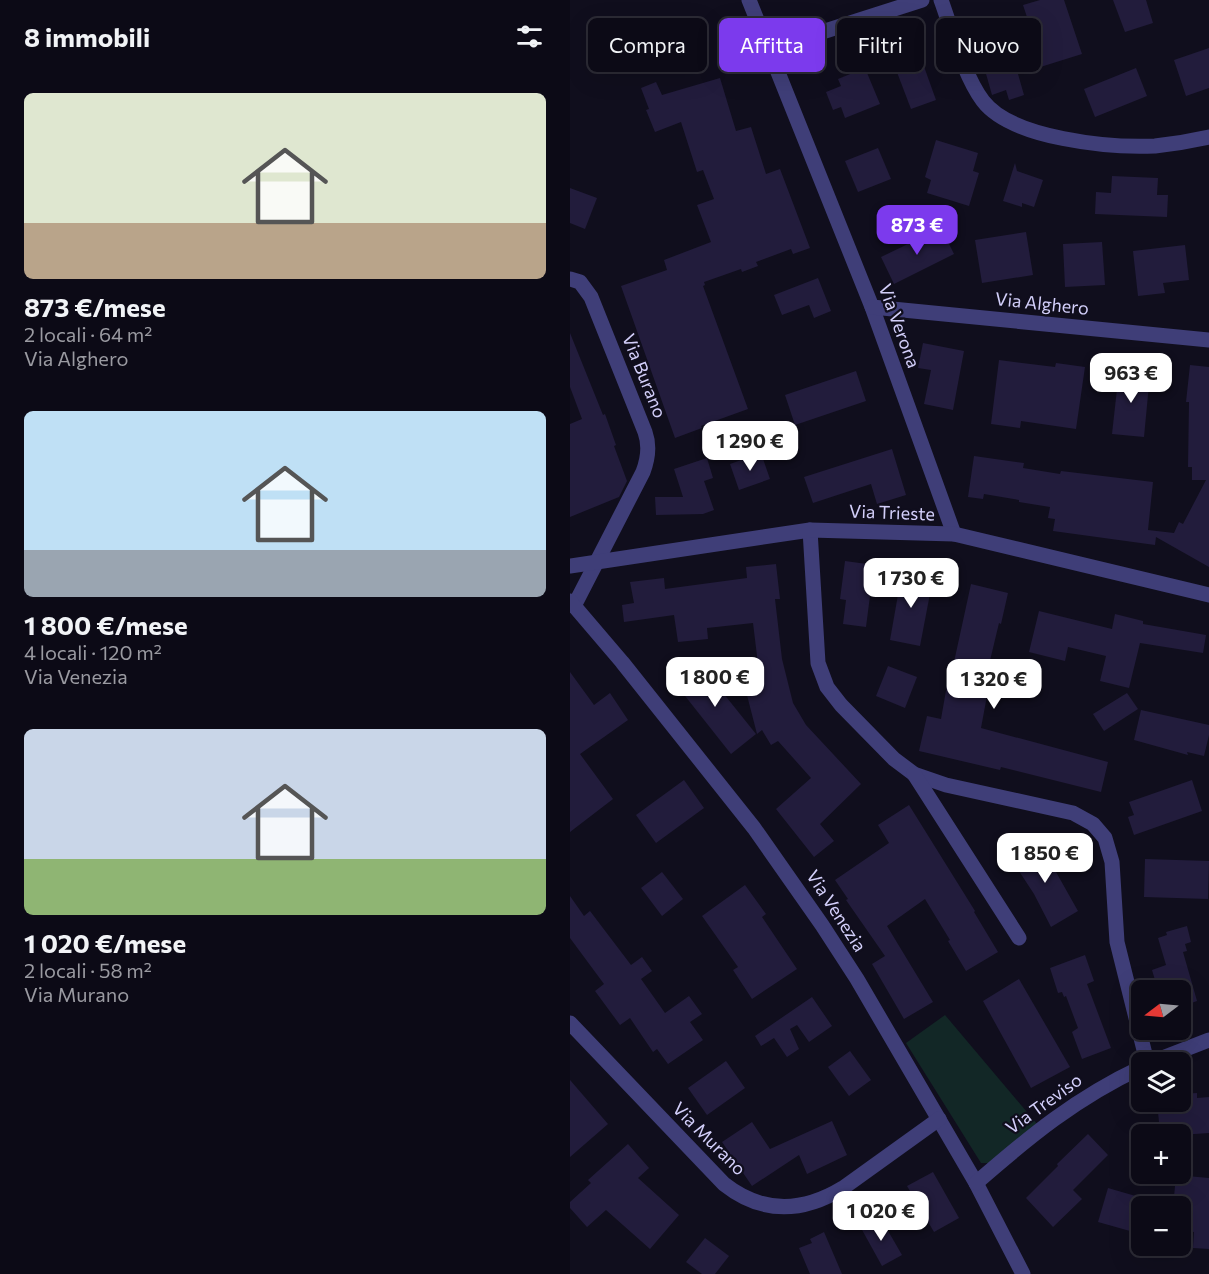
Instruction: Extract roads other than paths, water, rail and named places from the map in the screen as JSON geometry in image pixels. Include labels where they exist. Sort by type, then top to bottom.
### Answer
[{"type":"street","name":"Via Verona","points":[[749,0],[756,18]]},
{"type":"street","points":[[825,31],[922,0]]},
{"type":"street","points":[[941,0],[974,87],[991,109],[1007,120],[1028,130],[1055,137],[1108,145],[1156,146],[1209,137]]},
{"type":"street","name":"Via Verona","points":[[778,72],[872,307],[954,534]]},
{"type":"street","name":"Via Burano","points":[[570,279],[580,282],[591,297],[648,441],[648,458],[644,472],[598,561],[572,604]]},
{"type":"street","name":"Via Alghero","points":[[872,307],[1209,340]]},
{"type":"street","points":[[810,530],[817,657],[824,681],[841,705],[894,759],[914,774],[946,785],[1073,813],[1102,833],[1112,862],[1118,949],[1144,1052]]},
{"type":"street","name":"Via Trieste","points":[[570,566],[810,530],[954,534],[1209,595]]},
{"type":"street","name":"Via Venezia","points":[[572,604],[622,662],[786,871],[841,952],[976,1183],[1023,1274]]},
{"type":"street","points":[[914,774],[1019,938]]},
{"type":"street","name":"Via Murano","points":[[570,1023],[724,1184],[741,1197],[767,1207],[778,1208],[803,1204],[828,1196],[843,1188],[939,1119]]},
{"type":"street","points":[[1178,1052],[1209,1040]]},
{"type":"street","name":"Via Treviso","points":[[976,1183],[1059,1114],[1103,1086],[1131,1072]]}]
